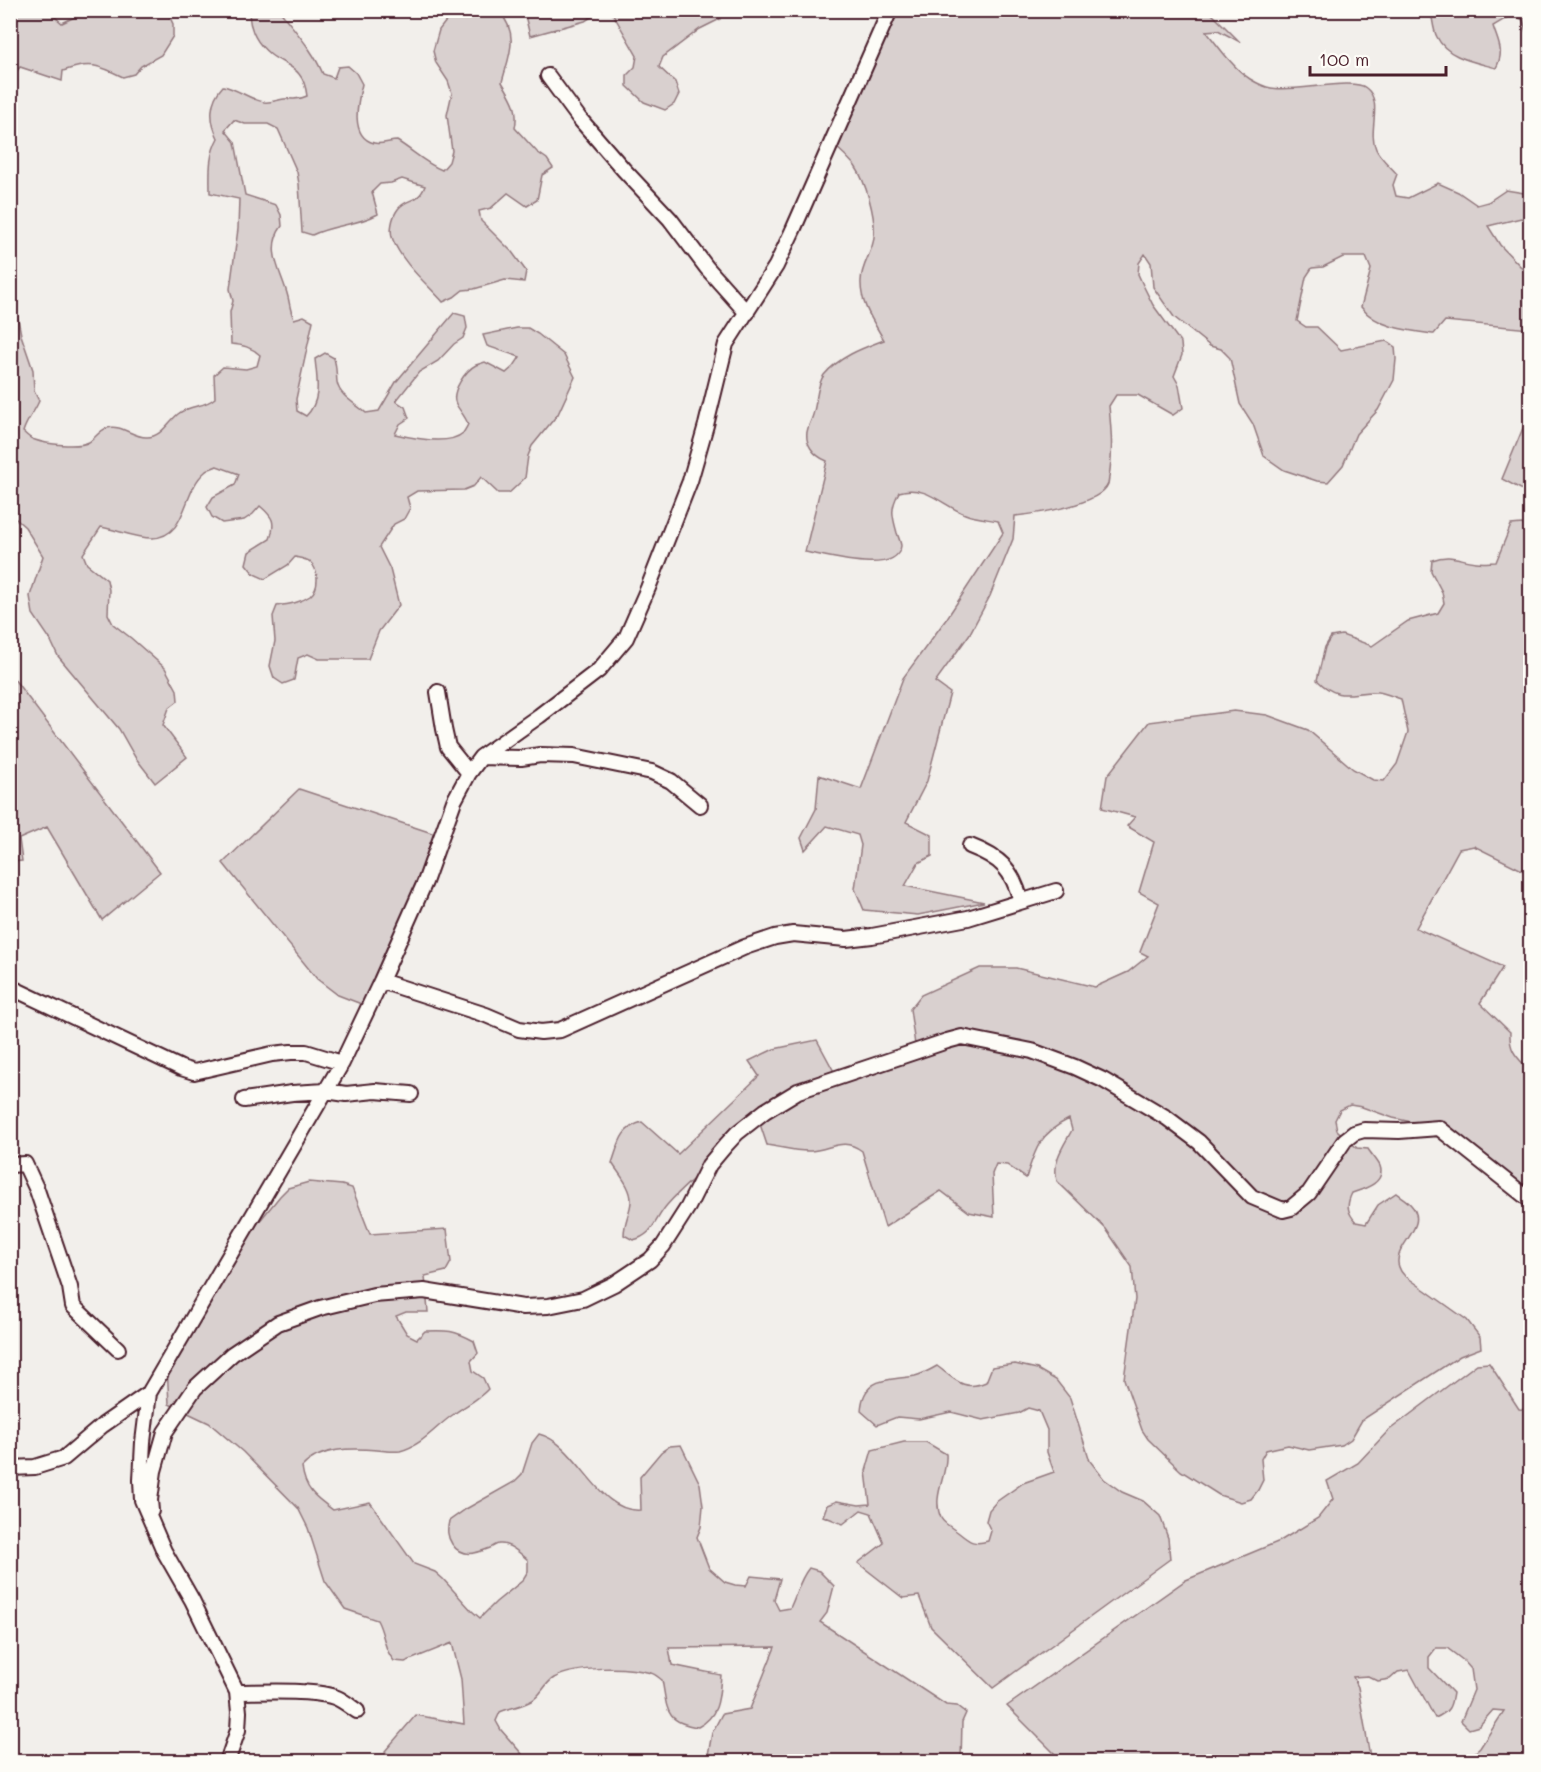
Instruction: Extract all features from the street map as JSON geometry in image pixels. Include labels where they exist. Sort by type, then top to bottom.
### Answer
[{"type":"street","points":[[227,1761],[238,1730],[237,1692],[192,1600],[164,1551],[142,1500],[143,1442],[149,1393],[342,1064],[425,882],[454,801],[469,773],[481,756],[588,679],[609,659],[626,638],[690,481],[726,344],[776,266],[890,10]]},
{"type":"street","points":[[548,76],[579,118],[670,219],[707,268],[747,313]]},
{"type":"street","points":[[438,692],[448,747],[469,773]]},
{"type":"street","points":[[481,756],[521,758],[540,755],[574,756],[652,772],[671,780],[700,805]]},
{"type":"street","points":[[970,846],[999,861],[1010,872],[1021,901]]},
{"type":"street","points":[[381,981],[486,1015],[519,1029],[541,1032],[560,1030],[745,947],[775,936],[808,934],[846,939],[872,936],[968,918],[1056,891]]},
{"type":"street","points":[[10,987],[181,1068],[194,1072],[272,1054],[291,1052],[306,1052],[342,1064]]},
{"type":"street","points":[[152,1524],[150,1500],[154,1471],[165,1432],[195,1388],[232,1354],[278,1323],[320,1308],[374,1295],[424,1291],[523,1307],[548,1306],[583,1299],[614,1284],[650,1260],[663,1246],[688,1208],[709,1165],[731,1139],[765,1111],[798,1090],[962,1037],[1032,1052],[1076,1067],[1103,1080],[1175,1124],[1199,1142],[1252,1197],[1283,1210],[1292,1208],[1301,1201],[1309,1193],[1345,1140],[1354,1133],[1364,1130],[1399,1131],[1439,1128],[1530,1200]]},
{"type":"street","points":[[244,1100],[326,1091],[346,1094],[375,1091],[411,1094]]},
{"type":"street","points":[[10,1166],[25,1164],[37,1190],[70,1287],[73,1306],[118,1349]]},
{"type":"street","points":[[10,1468],[35,1467],[64,1458],[103,1425],[149,1393]]},
{"type":"street","points":[[237,1692],[325,1695],[337,1697],[357,1711]]},
{"type":"shaded area","points":[[11,10],[48,11],[62,23],[83,11],[167,11],[173,24],[173,36],[161,55],[141,66],[134,74],[123,77],[100,67],[87,65],[63,71],[62,81],[20,67],[11,76]]},
{"type":"shaded area","points":[[524,10],[601,11],[585,21],[530,36]]},
{"type":"shaded area","points":[[252,11],[280,11],[309,49],[323,74],[334,78],[338,67],[348,66],[356,73],[362,84],[357,109],[358,126],[366,139],[376,143],[397,141],[442,170],[449,162],[452,151],[447,115],[452,93],[448,81],[436,63],[433,51],[439,30],[451,11],[499,11],[509,28],[511,37],[510,54],[502,82],[515,109],[515,128],[537,152],[547,159],[553,168],[542,175],[537,200],[527,206],[508,193],[491,208],[479,211],[481,221],[512,252],[526,271],[524,282],[505,280],[463,290],[443,302],[397,249],[391,232],[398,209],[401,205],[416,198],[425,186],[402,179],[380,184],[372,192],[378,214],[362,221],[312,235],[302,232],[297,172],[278,129],[268,124],[245,124],[234,120],[225,130],[235,142],[245,195],[276,205],[281,215],[282,226],[274,244],[274,252],[292,313],[294,319],[304,316],[313,321],[296,399],[297,411],[306,416],[311,410],[317,389],[315,359],[325,353],[334,358],[338,387],[344,396],[366,413],[379,411],[396,382],[454,313],[465,316],[467,328],[463,338],[438,361],[419,372],[396,401],[405,407],[409,418],[400,424],[395,434],[440,440],[457,437],[463,433],[468,424],[456,404],[455,394],[464,376],[476,365],[485,362],[506,373],[520,357],[487,346],[483,335],[528,328],[564,355],[575,377],[558,414],[532,446],[525,478],[509,493],[498,493],[481,477],[474,486],[464,490],[417,491],[407,497],[410,508],[404,519],[394,524],[379,547],[390,569],[399,605],[379,631],[368,659],[319,659],[308,654],[298,658],[294,680],[283,684],[274,678],[270,666],[275,641],[273,616],[277,606],[298,602],[310,596],[317,584],[317,578],[315,569],[309,561],[295,557],[288,565],[265,579],[254,574],[246,564],[249,552],[270,539],[273,524],[268,513],[260,506],[244,520],[222,523],[212,517],[207,507],[213,497],[235,485],[239,474],[217,466],[206,471],[192,490],[179,522],[164,536],[146,538],[101,527],[83,554],[87,564],[107,580],[108,614],[113,624],[165,668],[177,690],[178,701],[169,708],[163,725],[187,757],[155,783],[135,757],[119,729],[58,656],[50,639],[33,614],[30,596],[43,556],[25,527],[16,519],[11,521],[11,307],[17,313],[21,335],[33,370],[34,391],[39,401],[23,432],[32,439],[40,441],[62,445],[84,444],[104,429],[112,427],[151,437],[160,432],[178,414],[188,408],[206,404],[215,398],[214,375],[223,367],[246,369],[257,366],[260,355],[247,347],[231,344],[230,312],[233,301],[230,289],[238,229],[239,199],[210,193],[211,158],[218,138],[212,118],[213,104],[223,86],[264,102],[307,96],[299,74],[271,55],[258,42],[250,20],[249,14]]},
{"type":"shaded area","points":[[606,11],[718,11],[720,19],[700,29],[663,57],[659,67],[675,82],[679,94],[674,104],[665,110],[644,102],[627,86],[627,75],[635,67],[637,56],[613,14]]},
{"type":"shaded area","points":[[890,11],[1209,11],[1240,42],[1218,30],[1206,31],[1226,57],[1257,83],[1281,89],[1336,84],[1359,85],[1366,88],[1374,101],[1373,133],[1376,149],[1397,174],[1393,185],[1396,196],[1408,198],[1438,183],[1458,192],[1477,205],[1488,202],[1506,190],[1530,194],[1530,224],[1521,218],[1488,226],[1500,245],[1524,270],[1530,285],[1530,329],[1445,321],[1434,334],[1394,327],[1376,320],[1361,307],[1371,269],[1366,257],[1343,257],[1323,267],[1312,268],[1306,277],[1297,321],[1306,327],[1317,327],[1341,350],[1386,341],[1395,347],[1396,359],[1394,380],[1378,410],[1356,434],[1343,465],[1328,482],[1317,481],[1284,470],[1264,456],[1253,424],[1240,404],[1230,358],[1221,349],[1210,346],[1174,317],[1153,287],[1151,263],[1145,254],[1139,263],[1138,274],[1153,305],[1181,343],[1182,355],[1174,376],[1179,385],[1183,408],[1173,415],[1138,395],[1116,395],[1109,406],[1111,462],[1108,484],[1103,491],[1093,498],[1066,507],[1015,516],[1013,539],[990,596],[969,635],[935,682],[950,693],[927,781],[906,822],[932,835],[932,856],[918,863],[905,886],[984,902],[918,915],[864,910],[855,889],[861,845],[858,835],[827,826],[805,850],[801,838],[816,809],[819,775],[861,789],[903,678],[947,618],[1003,533],[998,521],[969,515],[925,493],[908,490],[899,492],[893,508],[901,546],[897,555],[887,560],[859,562],[805,552],[827,461],[814,452],[807,439],[820,383],[830,368],[844,358],[884,340],[868,312],[861,289],[863,269],[874,237],[869,200],[855,166],[835,146]]},
{"type":"shaded area","points":[[1429,11],[1530,11],[1530,38],[1523,20],[1513,14],[1493,26],[1500,52],[1496,68],[1479,64],[1447,50],[1436,34]]},
{"type":"shaded area","points":[[1530,411],[1530,494],[1502,479]]},
{"type":"shaded area","points":[[1522,524],[1530,530],[1530,874],[1474,846],[1459,849],[1416,928],[1503,967],[1480,1003],[1510,1032],[1512,1049],[1530,1071],[1530,1190],[1526,1196],[1439,1128],[1393,1118],[1350,1105],[1340,1110],[1335,1120],[1337,1130],[1357,1148],[1368,1149],[1380,1166],[1380,1177],[1377,1181],[1352,1193],[1348,1205],[1351,1215],[1356,1222],[1366,1224],[1378,1205],[1396,1193],[1409,1203],[1416,1213],[1416,1221],[1414,1229],[1400,1252],[1399,1267],[1404,1275],[1467,1320],[1480,1337],[1481,1348],[1460,1356],[1362,1420],[1351,1439],[1342,1445],[1309,1450],[1288,1445],[1266,1450],[1261,1459],[1263,1480],[1251,1499],[1241,1502],[1219,1495],[1181,1471],[1148,1439],[1142,1430],[1124,1379],[1135,1299],[1132,1267],[1106,1229],[1057,1181],[1057,1160],[1072,1130],[1069,1119],[1045,1136],[1036,1150],[1026,1178],[1007,1165],[996,1164],[992,1174],[994,1217],[969,1212],[941,1191],[885,1227],[862,1151],[843,1144],[806,1151],[767,1145],[758,1118],[672,1199],[650,1231],[633,1240],[624,1235],[631,1197],[612,1163],[621,1138],[629,1128],[642,1122],[678,1154],[759,1076],[749,1061],[774,1049],[817,1040],[837,1077],[916,1052],[910,1009],[921,995],[980,968],[1016,968],[1095,987],[1128,972],[1148,956],[1140,952],[1159,903],[1139,892],[1154,842],[1127,826],[1135,817],[1102,808],[1107,776],[1149,722],[1234,711],[1267,715],[1308,730],[1353,769],[1373,780],[1384,781],[1397,764],[1408,732],[1401,699],[1378,692],[1339,694],[1325,687],[1317,680],[1325,647],[1331,637],[1342,635],[1372,646],[1408,621],[1438,613],[1444,603],[1442,592],[1431,571],[1432,560],[1450,557],[1479,562],[1496,562],[1511,525]]},
{"type":"shaded area","points":[[11,675],[160,872],[102,920],[47,827],[19,839],[22,861],[11,862]]},
{"type":"shaded area","points":[[299,789],[441,836],[369,1007],[338,995],[317,979],[223,863]]},
{"type":"shaded area","points":[[309,1182],[352,1188],[370,1234],[447,1229],[451,1262],[446,1271],[425,1276],[428,1312],[406,1312],[396,1316],[407,1334],[417,1339],[425,1331],[439,1331],[456,1333],[474,1341],[478,1353],[471,1361],[473,1371],[483,1378],[488,1389],[422,1440],[408,1448],[400,1451],[337,1450],[309,1460],[302,1467],[303,1475],[308,1487],[316,1497],[333,1510],[370,1502],[414,1564],[435,1572],[480,1618],[522,1581],[528,1571],[528,1560],[515,1549],[503,1544],[470,1554],[460,1552],[449,1538],[449,1521],[514,1482],[522,1474],[532,1443],[539,1434],[553,1440],[566,1451],[612,1501],[626,1508],[641,1510],[640,1477],[661,1452],[670,1446],[681,1445],[700,1484],[703,1506],[701,1527],[697,1537],[709,1568],[725,1582],[735,1585],[746,1586],[751,1576],[780,1579],[774,1600],[779,1610],[790,1608],[800,1582],[809,1568],[819,1571],[834,1586],[827,1613],[820,1622],[946,1705],[957,1706],[966,1713],[962,1722],[961,1761],[700,1761],[708,1755],[712,1733],[722,1714],[750,1709],[775,1647],[669,1648],[672,1665],[721,1675],[717,1705],[711,1717],[698,1727],[687,1725],[673,1718],[667,1707],[662,1680],[654,1674],[629,1669],[588,1669],[554,1678],[531,1701],[500,1712],[496,1721],[522,1754],[519,1761],[392,1761],[385,1751],[416,1715],[464,1724],[461,1679],[452,1643],[405,1662],[394,1661],[377,1620],[345,1609],[325,1581],[308,1528],[298,1508],[243,1452],[209,1423],[169,1404],[167,1366],[223,1266],[288,1188]]},
{"type":"shaded area","points":[[1489,1363],[1519,1409],[1530,1410],[1530,1761],[1466,1761],[1480,1748],[1504,1711],[1493,1710],[1479,1726],[1469,1729],[1461,1721],[1474,1690],[1471,1669],[1447,1648],[1436,1648],[1429,1657],[1429,1668],[1453,1693],[1448,1708],[1435,1718],[1409,1670],[1398,1672],[1390,1679],[1378,1681],[1368,1676],[1353,1677],[1358,1687],[1369,1761],[1062,1761],[1007,1706],[1186,1580],[1280,1541],[1318,1518],[1333,1499],[1327,1481],[1358,1463],[1388,1431],[1477,1364]]},
{"type":"shaded area","points":[[1015,1364],[1037,1369],[1056,1380],[1070,1398],[1090,1461],[1104,1479],[1122,1492],[1143,1501],[1160,1516],[1168,1538],[1170,1559],[993,1688],[931,1627],[919,1596],[903,1598],[858,1563],[884,1543],[871,1513],[861,1510],[843,1524],[823,1516],[827,1505],[837,1501],[859,1505],[870,1504],[866,1471],[872,1450],[904,1442],[926,1442],[946,1454],[938,1502],[941,1518],[969,1541],[979,1543],[988,1541],[991,1531],[986,1521],[989,1510],[996,1502],[1023,1483],[1054,1472],[1047,1452],[1047,1430],[1039,1411],[1028,1408],[1019,1413],[983,1420],[951,1412],[919,1419],[897,1417],[877,1425],[861,1411],[867,1391],[879,1382],[915,1376],[937,1366],[960,1383],[971,1386],[986,1382],[992,1367]]}]
